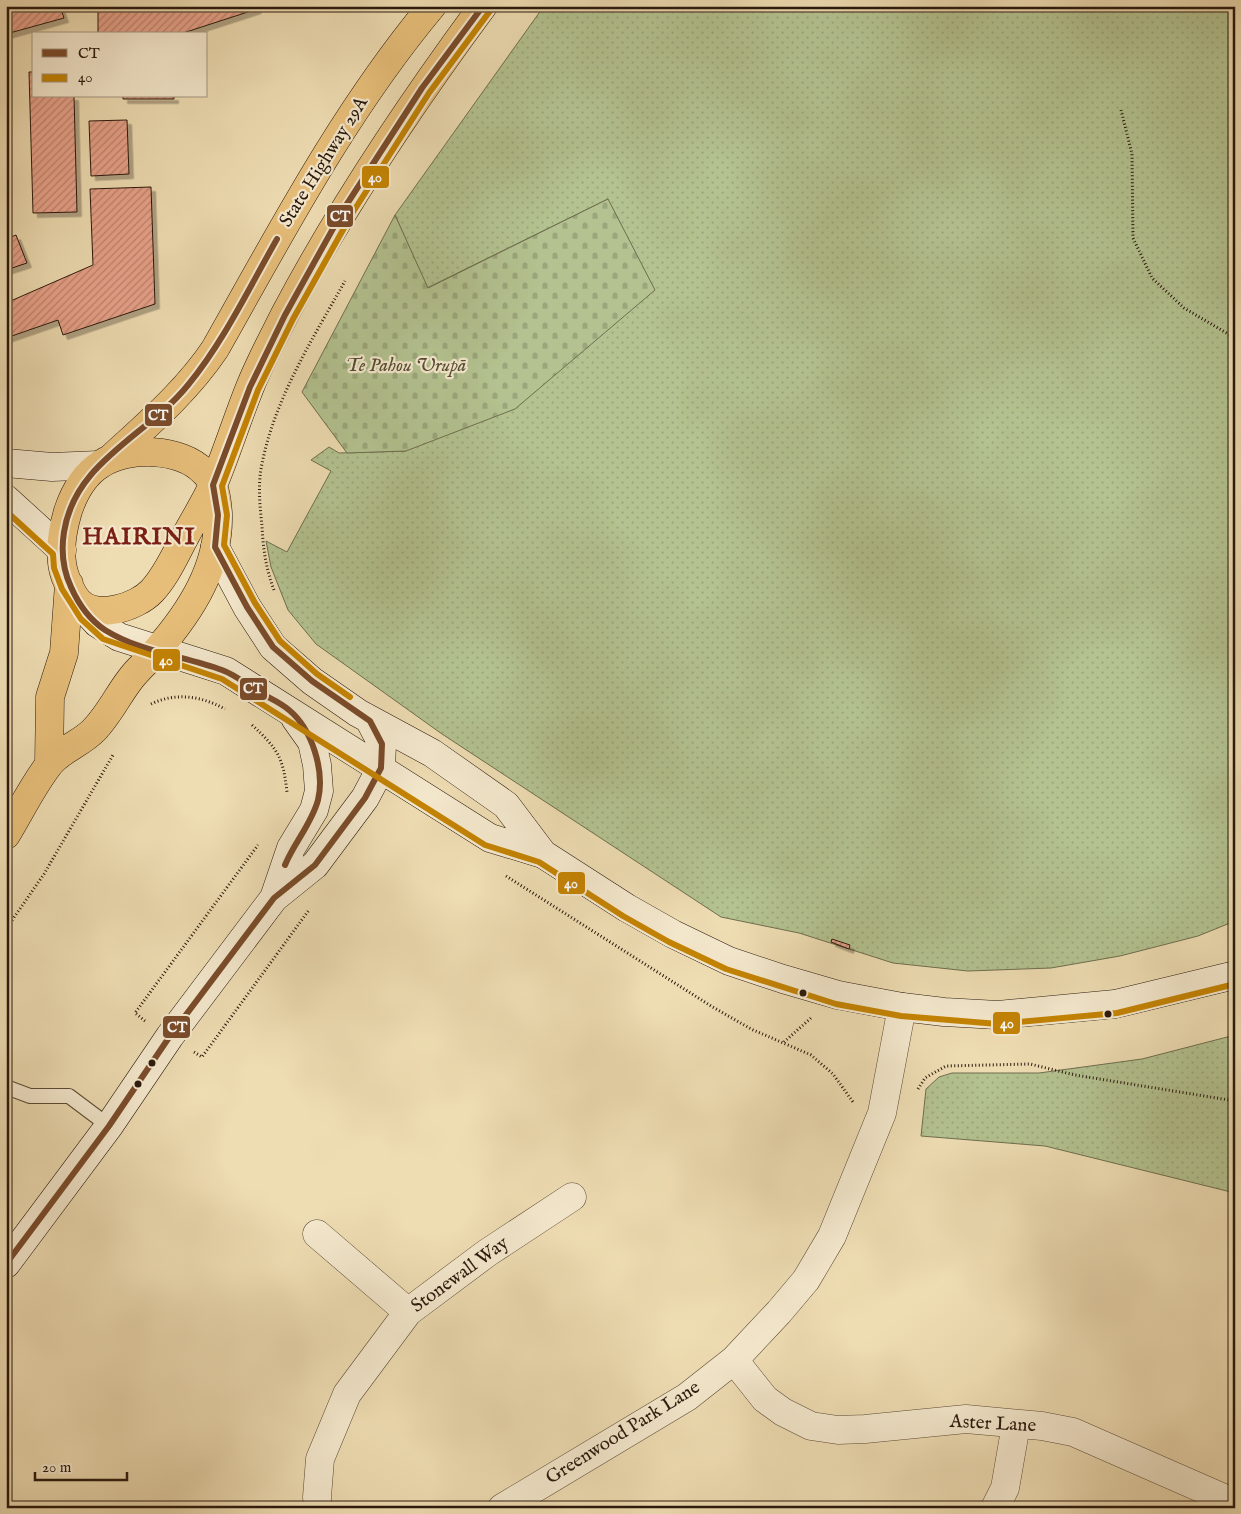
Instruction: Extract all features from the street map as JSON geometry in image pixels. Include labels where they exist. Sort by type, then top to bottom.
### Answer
[{"type":"highway","name":"State Highway 29A","points":[[104,462],[188,387],[206,363],[311,180],[397,47],[432,6]]},
{"type":"highway","points":[[6,835],[49,763],[94,730],[133,676],[158,650],[188,612],[209,572],[215,547],[218,515],[213,485],[204,472],[193,464],[165,453],[136,453],[104,462],[85,480],[74,497],[64,528],[62,550],[63,566],[75,594],[91,608],[115,610],[140,602],[152,592],[163,577],[213,485],[250,387],[285,315],[335,225],[422,88],[483,6]]},
{"type":"highway","points":[[49,763],[50,697],[64,653],[75,594]]},
{"type":"street","points":[[6,462],[52,467],[104,462]]},
{"type":"street","points":[[6,499],[62,550]]},
{"type":"street","points":[[215,547],[246,607],[273,647],[312,681],[370,721],[432,753],[506,805],[543,854]]},
{"type":"street","points":[[75,594],[92,619],[107,631],[226,672],[490,838],[543,854],[626,908],[673,934],[730,961],[838,995],[902,1007],[998,1015],[1115,1004],[1235,975]]},
{"type":"street","points":[[274,898],[291,848],[314,810],[319,791],[318,765],[312,742],[291,712]]},
{"type":"street","points":[[6,1264],[109,1126],[170,1036],[274,898],[315,864],[365,798],[381,768],[382,744],[370,721]]},
{"type":"street","name":"Greenwood Park Lane","points":[[502,1508],[687,1397],[734,1360],[806,1280],[832,1236],[882,1113],[902,1007]]},
{"type":"street","name":"Stonewall Way","points":[[318,1508],[320,1459],[346,1394],[408,1312],[487,1253],[572,1198]]},
{"type":"street","points":[[317,1234],[408,1312]]},
{"type":"street","name":"Aster Lane","points":[[734,1360],[765,1399],[783,1412],[811,1426],[838,1430],[865,1429],[966,1419],[1042,1426],[1073,1432],[1235,1504]]},
{"type":"street","points":[[995,1508],[1004,1488],[1016,1424]]},
{"type":"lane","points":[[6,1087],[30,1096],[69,1096],[109,1126]]},
{"type":"path","points":[[1121,110],[1132,154],[1133,238],[1152,278],[1184,308],[1235,338]]},
{"type":"path","points":[[276,595],[265,561],[260,504],[260,470],[275,420],[296,372],[345,281]]},
{"type":"path","points":[[148,706],[163,698],[177,695],[209,700],[233,712]]},
{"type":"path","points":[[245,720],[274,747],[283,764],[287,792],[284,801]]},
{"type":"path","points":[[6,929],[44,874],[118,748]]},
{"type":"path","points":[[144,1020],[135,1013],[261,842]]},
{"type":"path","points":[[504,874],[711,1006],[751,1029],[811,1055],[833,1074],[855,1106]]},
{"type":"path","points":[[192,1050],[202,1057],[312,905]]},
{"type":"path","points":[[914,1097],[925,1078],[946,1066],[1030,1064],[1076,1075],[1235,1101]]},
{"type":"green space","points":[[544,6],[1235,6],[1235,921],[1198,936],[1120,956],[1051,968],[968,971],[893,963],[799,933],[721,917],[442,734],[316,644],[288,610],[271,567],[266,541],[287,552],[331,471],[311,460],[329,447],[339,453],[406,451],[608,199],[427,288],[395,215]]},
{"type":"green space","name":"Te Pahou Urupā","points":[[608,199],[655,290],[515,409],[406,451],[347,453],[302,392],[395,215],[428,288]]},
{"type":"green space","points":[[1235,1035],[1235,1193],[1045,1146],[921,1136],[926,1089],[939,1077],[952,1073],[1039,1073],[1142,1059]]},
{"type":"building","points":[[6,6],[60,6],[64,18],[6,34]]},
{"type":"building","points":[[98,6],[256,6],[257,9],[186,32],[98,32]]},
{"type":"building","points":[[29,72],[32,72],[32,98],[74,98],[77,212],[33,213]]},
{"type":"building","points":[[123,98],[174,98],[174,99]]},
{"type":"building","points":[[127,120],[129,174],[91,176],[89,121]]},
{"type":"building","points":[[151,187],[155,304],[63,335],[58,320],[6,338],[6,303],[93,265],[90,189]]},
{"type":"building","points":[[16,235],[27,263],[6,270],[6,239]]},
{"type":"building","points":[[832,939],[850,945],[849,949],[831,942]]},
{"type":"transit line","name":"CT","points":[[6,1264],[109,1126],[170,1036],[274,898],[315,865],[365,798],[381,768],[382,744],[370,721],[312,681],[273,647],[247,607],[215,547],[218,515],[213,485],[250,387],[285,315],[345,207],[422,88],[483,6]]},
{"type":"transit line","name":"40","points":[[350,697],[317,674],[280,641],[255,603],[224,545],[227,515],[222,486],[258,390],[293,319],[353,212],[429,93],[490,11]]},
{"type":"transit line","name":"CT","points":[[277,239],[225,332],[188,385],[171,403],[97,468],[82,486],[71,507],[64,532],[63,553],[66,574],[77,599],[89,616],[105,630],[147,649],[227,672],[286,707],[297,718],[315,751],[320,776],[320,789],[312,817],[285,865]]},
{"type":"transit line","name":"40","points":[[6,511],[53,554],[54,568],[62,589],[81,619],[103,639],[222,679],[485,845],[539,862],[623,916],[669,942],[726,969],[836,1004],[901,1016],[998,1024],[1117,1013],[1235,984]]},
{"type":"district","name":"HAIRINI","points":[[139,537]]}]
